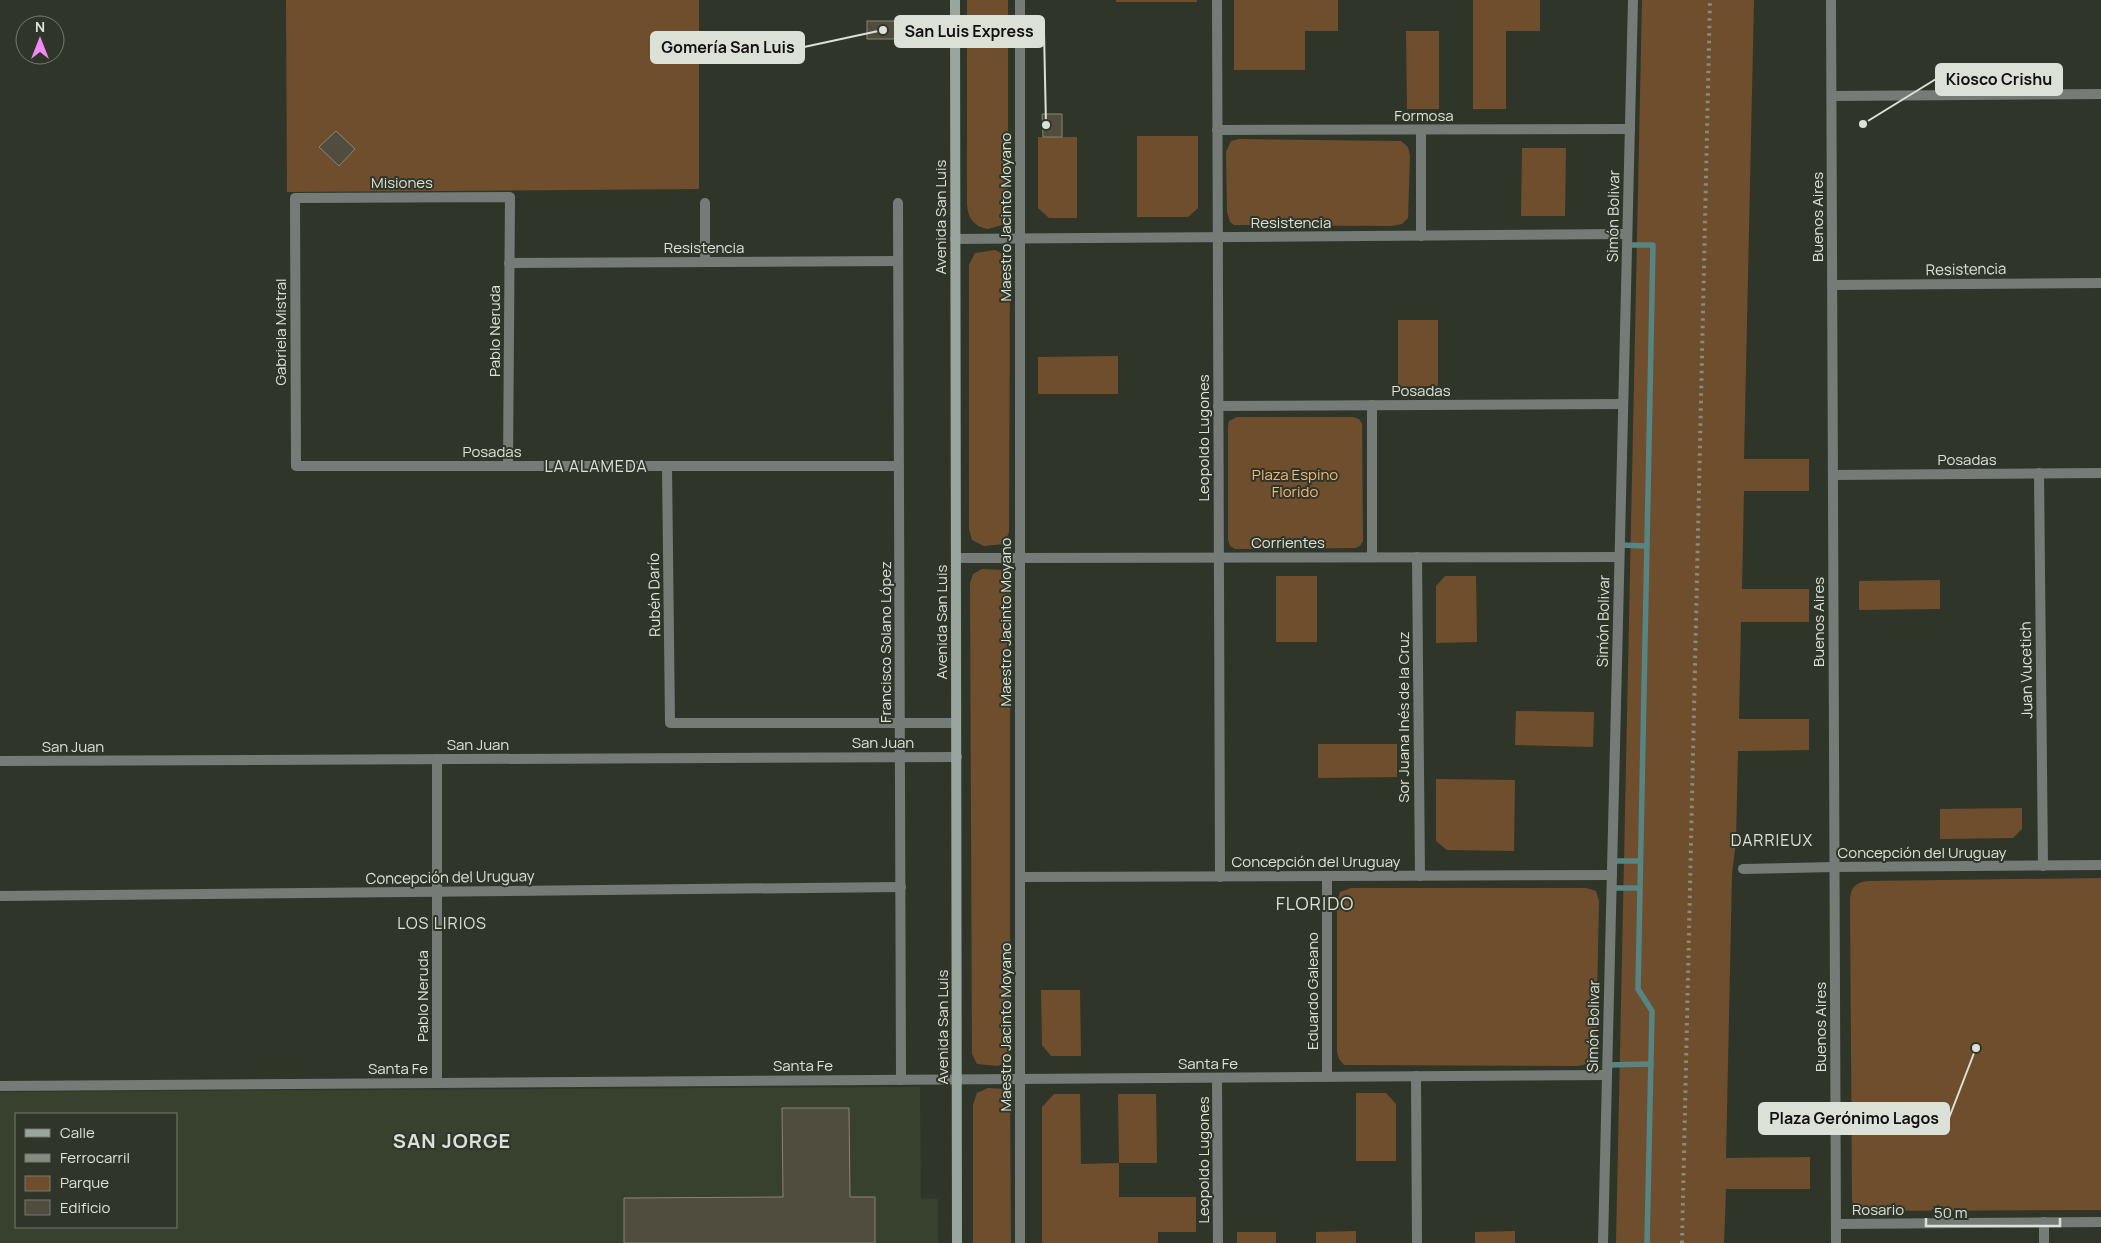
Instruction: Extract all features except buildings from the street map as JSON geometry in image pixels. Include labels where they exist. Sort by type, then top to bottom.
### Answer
[{"type":"main road","name":"Avenida San Luis","points":[[955,0],[957,1243]]},
{"type":"street","name":"Maestro Jacinto Moyano","points":[[1020,0],[1020,1243]]},
{"type":"street","name":"Leopoldo Lugones","points":[[1217,0],[1220,877]]},
{"type":"street","name":"Simón Bolivar","points":[[1603,1243],[1633,0]]},
{"type":"street","name":"Buenos Aires","points":[[1831,0],[1836,1243]]},
{"type":"street","points":[[1832,96],[2101,94]]},
{"type":"street","name":"Formosa","points":[[1218,130],[1630,130]]},
{"type":"street","points":[[1421,130],[1421,236]]},
{"type":"street","name":"Misiones","points":[[295,198],[510,197]]},
{"type":"street","name":"Pablo Neruda","points":[[508,466],[510,197]]},
{"type":"street","name":"Gabriela Mistral","points":[[295,198],[296,466]]},
{"type":"street","points":[[705,203],[705,262]]},
{"type":"street","name":"Francisco Solano López","points":[[898,203],[901,1080]]},
{"type":"street","name":"Resistencia","points":[[956,239],[1627,234]]},
{"type":"street","name":"Resistencia","points":[[509,263],[898,261]]},
{"type":"street","name":"Resistencia","points":[[1832,285],[2101,283]]},
{"type":"street","name":"Posadas","points":[[1218,406],[1623,404]]},
{"type":"street","points":[[1372,405],[1372,557]]},
{"type":"street","name":"Posadas","points":[[296,466],[899,466]]},
{"type":"street","name":"Rubén Darío","points":[[668,466],[670,723]]},
{"type":"street","name":"Juan Vucetich","points":[[2039,473],[2043,866]]},
{"type":"street","name":"Posadas","points":[[1833,475],[2101,473]]},
{"type":"street","name":"Sor Juana Inés de la Cruz","points":[[1417,557],[1420,876]]},
{"type":"street","name":"Corrientes","points":[[956,558],[1619,557]]},
{"type":"street","name":"San Juan","points":[[670,723],[956,723]]},
{"type":"street","name":"San Juan","points":[[0,761],[957,757]]},
{"type":"street","name":"Pablo Neruda","points":[[437,1083],[438,759]]},
{"type":"street","name":"Concepción del Uruguay","points":[[1743,870],[1834,867],[2101,865]]},
{"type":"street","name":"Concepción del Uruguay","points":[[1020,878],[1612,874]]},
{"type":"street","name":"Eduardo Galeano","points":[[1327,876],[1327,1077]]},
{"type":"street","name":"Concepción del Uruguay","points":[[0,896],[901,887]]},
{"type":"street","name":"Santa Fe","points":[[0,1086],[1607,1075]]},
{"type":"street","points":[[1416,1076],[1417,1243]]},
{"type":"street","name":"Leopoldo Lugones","points":[[1218,1078],[1218,1243]]},
{"type":"street","points":[[2044,1222],[2044,1243]]},
{"type":"street","name":"Rosario","points":[[1836,1224],[2101,1222]]},
{"type":"shaded area","points":[[920,1087],[921,1198],[938,1199],[938,1243],[0,1243],[0,1092]]},
{"type":"green space","points":[[286,0],[699,0],[699,189],[287,192]]},
{"type":"green space","points":[[967,0],[1008,0],[1008,212],[1002,225],[988,229],[973,222],[967,205]]},
{"type":"green space","points":[[1116,0],[1197,0],[1197,2],[1116,2]]},
{"type":"green space","points":[[1234,0],[1338,0],[1338,31],[1305,31],[1305,70],[1234,70]]},
{"type":"green space","points":[[1473,0],[1540,0],[1540,31],[1506,31],[1506,109],[1473,109]]},
{"type":"green space","points":[[1642,0],[1754,0],[1744,459],[1809,459],[1809,491],[1744,491],[1742,589],[1809,589],[1809,622],[1741,622],[1739,719],[1809,719],[1809,750],[1738,751],[1736,841],[1732,874],[1726,1158],[1810,1157],[1810,1189],[1726,1189],[1724,1243],[1616,1243]]},
{"type":"green space","points":[[1406,31],[1439,31],[1439,109],[1407,109]]},
{"type":"green space","points":[[1137,136],[1198,136],[1198,208],[1188,217],[1137,217]]},
{"type":"green space","points":[[1038,137],[1077,137],[1077,218],[1049,218],[1038,208]]},
{"type":"green space","points":[[1239,139],[1401,141],[1408,147],[1410,156],[1408,218],[1402,224],[1392,226],[1234,225],[1230,222],[1227,212],[1226,152],[1231,141]]},
{"type":"green space","points":[[1522,148],[1566,148],[1565,216],[1521,216]]},
{"type":"green space","points":[[995,250],[1008,257],[1010,267],[1009,532],[1004,544],[984,546],[972,540],[969,529],[969,265],[975,253]]},
{"type":"green space","points":[[1398,320],[1438,320],[1438,386],[1398,387]]},
{"type":"green space","points":[[1118,356],[1118,394],[1038,394],[1038,357]]},
{"type":"green space","name":"Plaza Espino Florido","points":[[1237,417],[1353,417],[1359,419],[1362,424],[1363,541],[1360,546],[1355,548],[1235,549],[1230,546],[1228,540],[1228,427],[1229,421]]},
{"type":"green space","points":[[982,569],[1003,570],[1008,575],[1010,583],[1010,1052],[1005,1063],[998,1066],[977,1064],[972,1054],[970,583],[973,574]]},
{"type":"green space","points":[[1276,576],[1317,576],[1317,642],[1276,642]]},
{"type":"green space","points":[[1445,576],[1476,576],[1477,642],[1436,643],[1436,586]]},
{"type":"green space","points":[[1940,580],[1940,609],[1859,610],[1859,581]]},
{"type":"green space","points":[[1516,711],[1594,712],[1593,747],[1515,745]]},
{"type":"green space","points":[[1318,744],[1397,744],[1397,777],[1318,778]]},
{"type":"green space","points":[[1436,779],[1515,780],[1514,851],[1447,850],[1436,841]]},
{"type":"green space","points":[[2022,808],[2022,829],[2013,838],[1940,839],[1940,809]]},
{"type":"green space","points":[[2101,878],[2101,1210],[1858,1211],[1854,1208],[1852,1200],[1850,899],[1853,888],[1858,884],[1869,881]]},
{"type":"green space","points":[[1351,888],[1586,888],[1596,891],[1599,901],[1596,1049],[1592,1059],[1587,1063],[1577,1066],[1344,1065],[1339,1059],[1337,1052],[1337,902],[1340,892]]},
{"type":"green space","points":[[1041,990],[1080,990],[1081,1056],[1051,1056],[1042,1045]]},
{"type":"green space","points":[[988,1088],[1003,1089],[1010,1099],[1011,1243],[973,1243],[973,1105],[977,1093]]},
{"type":"green space","points":[[1356,1093],[1386,1093],[1396,1104],[1396,1161],[1356,1161]]},
{"type":"green space","points":[[1054,1094],[1080,1094],[1081,1164],[1119,1163],[1119,1197],[1196,1197],[1196,1232],[1158,1232],[1158,1243],[1042,1243],[1042,1107]]},
{"type":"green space","points":[[1118,1094],[1156,1094],[1157,1163],[1119,1163]]},
{"type":"green space","points":[[1356,1231],[1356,1243],[1316,1243],[1316,1232]]},
{"type":"green space","points":[[1515,1231],[1515,1243],[1475,1243],[1475,1232]]},
{"type":"green space","points":[[1237,1232],[1276,1232],[1276,1243],[1237,1243]]},
{"type":"waterway","points":[[1627,245],[1653,245],[1638,989],[1652,1011],[1647,1243]]},
{"type":"waterway","points":[[1620,545],[1647,546]]},
{"type":"waterway","points":[[1612,861],[1640,861]]},
{"type":"waterway","points":[[1612,888],[1639,888]]},
{"type":"waterway","points":[[1607,1065],[1651,1064]]},
{"type":"railway","points":[[1682,1243],[1710,0]]},
{"type":"place","name":"Gomería San Luis","points":[[883,30]]},
{"type":"place","name":"Kiosco Crishu","points":[[1863,124]]},
{"type":"place","name":"San Luis Express","points":[[1046,125]]},
{"type":"place","name":"Plaza Gerónimo Lagos","points":[[1976,1048]]},
{"type":"district","name":"LA ALAMEDA","points":[[596,466]]},
{"type":"district","name":"DARRIEUX","points":[[1772,840]]},
{"type":"district","name":"FLORIDO","points":[[1315,903]]},
{"type":"district","name":"LOS LIRIOS","points":[[442,923]]},
{"type":"district","name":"SAN JORGE","points":[[452,1140]]}]
